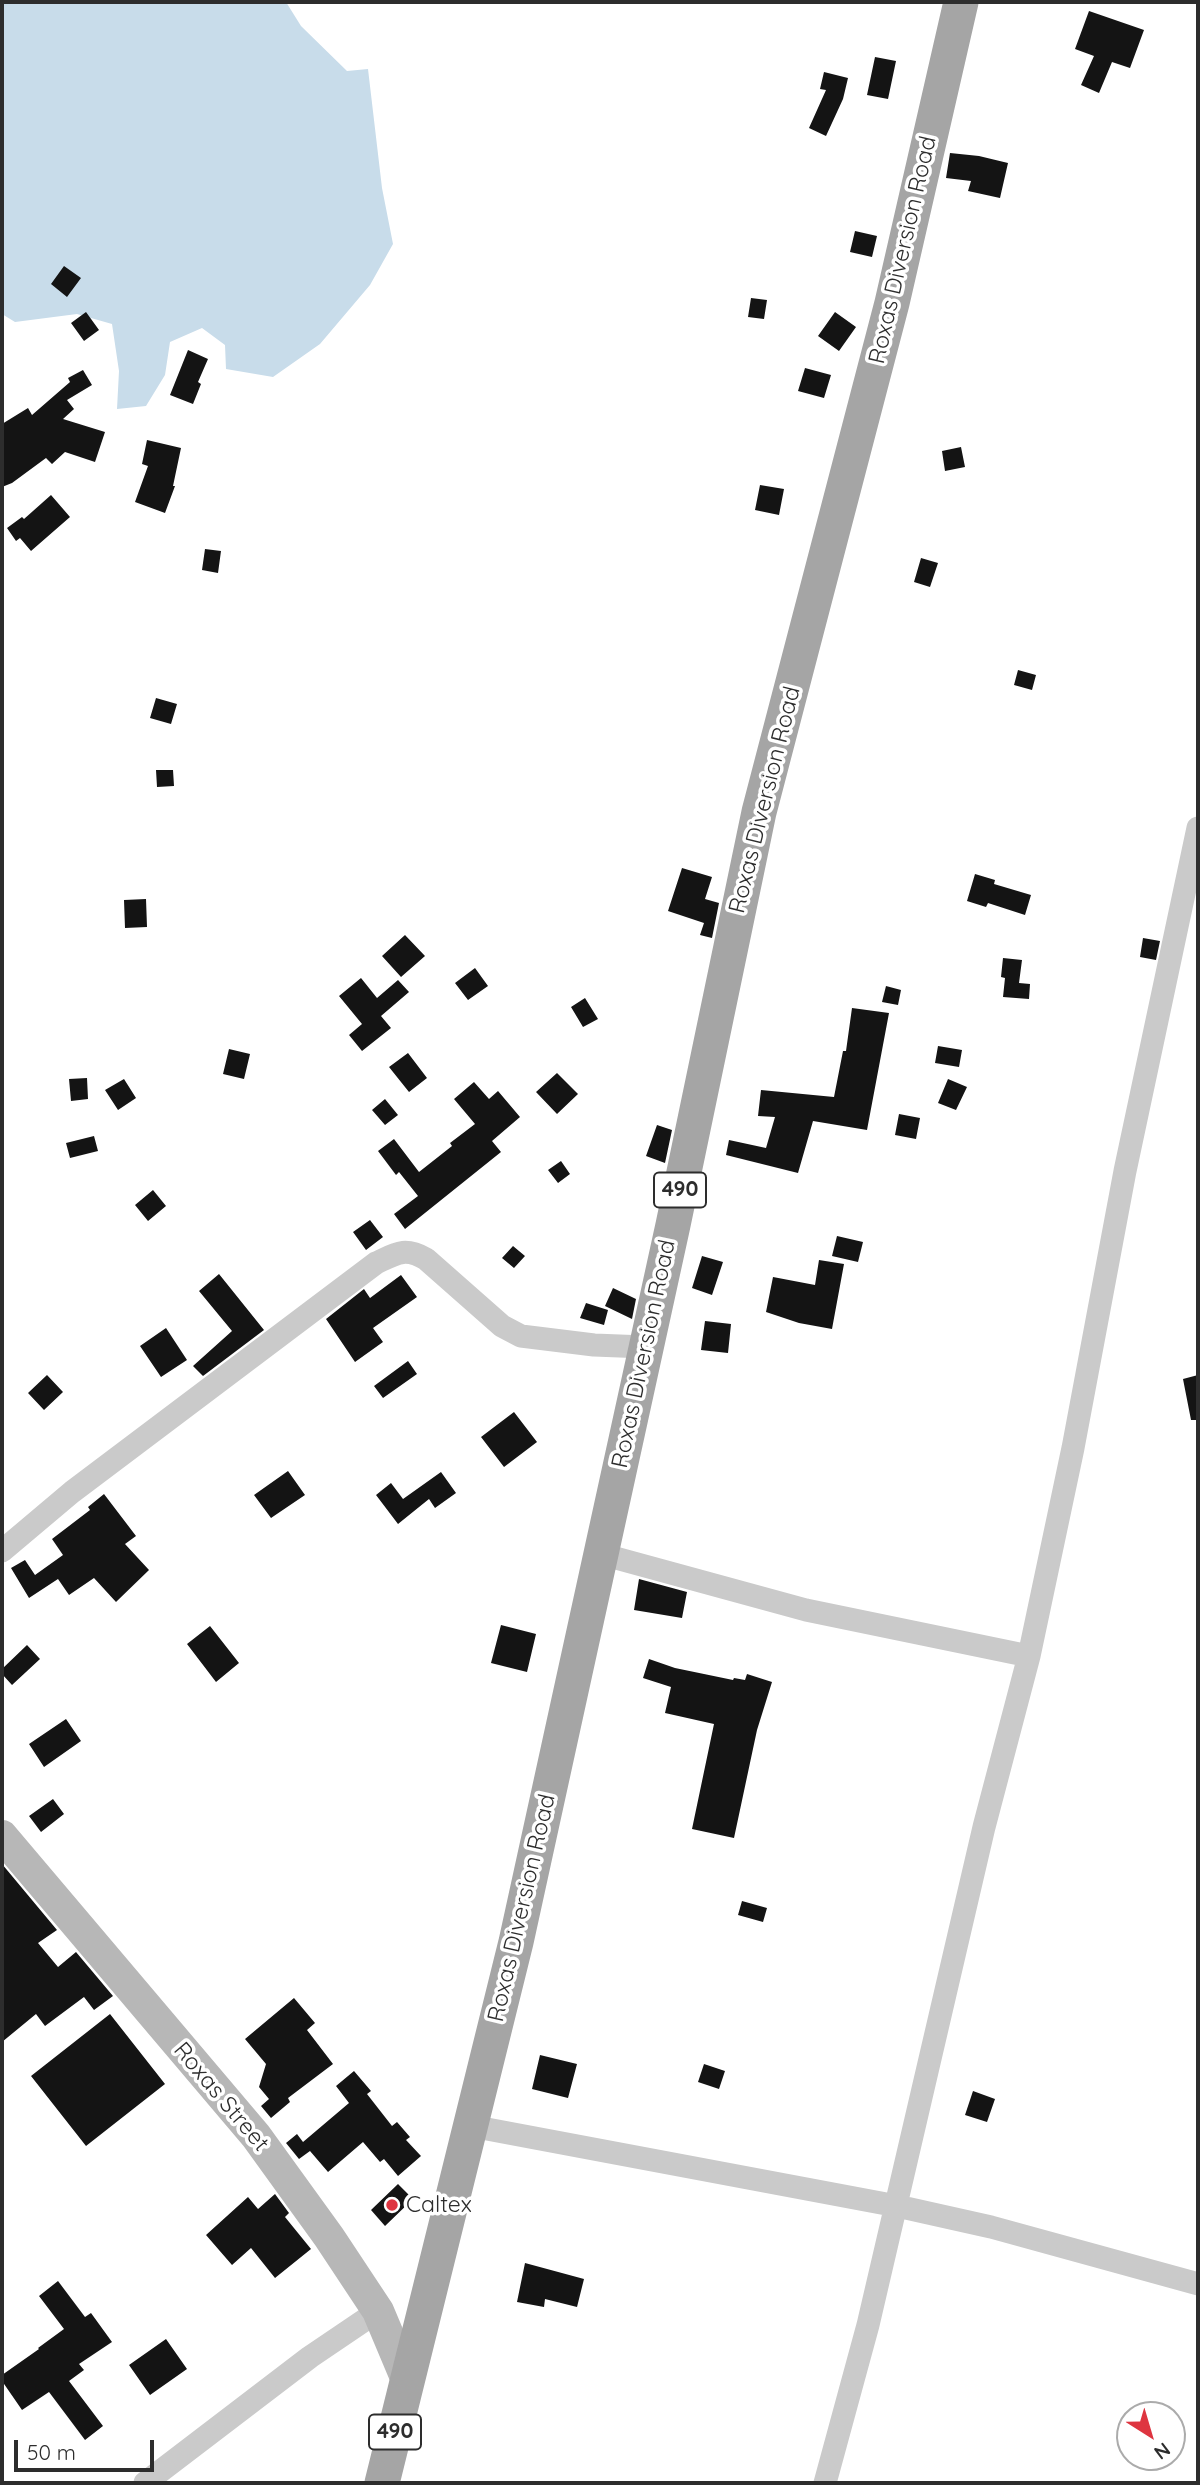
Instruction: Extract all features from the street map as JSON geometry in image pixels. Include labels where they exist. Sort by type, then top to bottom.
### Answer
[{"type":"main road","name":"Roxas Diversion Road","points":[[407,2380],[516,1942],[759,812],[891,303],[961,2]]},
{"type":"main road","name":"Roxas Street","points":[[3,1840],[256,2136],[378,2311],[407,2380]]},
{"type":"main road","name":"490","points":[[382,2483],[407,2380]]},
{"type":"street","points":[[825,2483],[869,2325],[984,1827],[1030,1656],[1073,1448],[1125,1171],[1198,828]]},
{"type":"street","points":[[2,1551],[72,1492],[376,1263],[398,1253],[412,1252],[426,1259],[502,1326],[521,1336],[594,1345],[645,1347]]},
{"type":"street","points":[[601,1554],[806,1610],[1030,1656]]},
{"type":"street","points":[[471,2126],[897,2206],[991,2227],[1198,2284]]},
{"type":"street","points":[[145,2483],[310,2357],[378,2311]]},
{"type":"water","points":[[2,2],[286,2],[301,26],[347,71],[368,69],[382,188],[393,244],[370,285],[320,344],[273,377],[226,369],[225,345],[202,328],[170,342],[165,375],[146,406],[117,409],[119,371],[112,324],[77,314],[15,322],[2,314]]},
{"type":"building","points":[[1089,11],[1144,30],[1130,68],[1112,62],[1099,93],[1081,85],[1094,56],[1075,49]]},
{"type":"building","points":[[875,57],[896,61],[888,99],[867,95]]},
{"type":"building","points":[[824,72],[848,78],[843,99],[826,136],[809,128],[826,90],[820,89]]},
{"type":"building","points":[[950,153],[1008,163],[1000,198],[968,191],[971,181],[946,178]]},
{"type":"building","points":[[855,231],[877,236],[872,257],[850,252]]},
{"type":"building","points":[[64,266],[81,278],[67,297],[51,284]]},
{"type":"building","points":[[751,298],[767,300],[764,319],[748,317]]},
{"type":"building","points":[[86,312],[99,330],[84,341],[71,323]]},
{"type":"building","points":[[835,312],[856,327],[839,351],[818,336]]},
{"type":"building","points":[[188,350],[208,359],[198,382],[201,384],[193,404],[170,395]]},
{"type":"building","points":[[805,368],[831,375],[824,398],[798,391]]},
{"type":"building","points":[[83,370],[92,385],[67,400],[74,409],[63,419],[105,432],[95,462],[65,452],[52,464],[46,458],[12,483],[2,487],[2,424],[28,408],[32,415],[70,382],[68,378]]},
{"type":"building","points":[[147,440],[181,448],[175,486],[165,513],[135,502],[148,466],[142,464]]},
{"type":"building","points":[[961,447],[965,467],[945,471],[942,451]]},
{"type":"building","points":[[760,485],[784,489],[779,515],[755,510]]},
{"type":"building","points":[[51,495],[70,517],[31,551],[20,538],[16,541],[7,528],[22,517],[24,519]]},
{"type":"building","points":[[205,549],[221,551],[218,573],[202,570]]},
{"type":"building","points":[[921,558],[938,563],[930,587],[914,582]]},
{"type":"building","points":[[1018,670],[1036,675],[1032,690],[1014,685]]},
{"type":"building","points":[[156,698],[177,704],[171,724],[150,718]]},
{"type":"building","points":[[156,770],[173,770],[174,786],[157,787]]},
{"type":"building","points":[[682,868],[712,877],[705,899],[719,903],[712,938],[700,935],[704,923],[668,911]]},
{"type":"building","points":[[975,874],[995,880],[994,884],[1031,895],[1025,915],[988,903],[986,907],[967,901]]},
{"type":"building","points":[[146,899],[147,927],[125,928],[124,900]]},
{"type":"building","points":[[405,935],[425,956],[401,977],[382,956]]},
{"type":"building","points":[[1143,938],[1160,941],[1156,960],[1140,957]]},
{"type":"building","points":[[1003,958],[1022,960],[1019,983],[1030,984],[1029,999],[1003,997]]},
{"type":"building","points":[[475,968],[488,986],[468,1000],[455,983]]},
{"type":"building","points":[[361,978],[377,998],[398,980],[409,992],[381,1016],[391,1028],[362,1051],[349,1035],[362,1024],[339,996]]},
{"type":"building","points":[[886,986],[901,990],[898,1005],[882,1002]]},
{"type":"building","points":[[585,998],[598,1019],[583,1027],[571,1007]]},
{"type":"building","points":[[852,1008],[889,1013],[867,1130],[813,1121],[798,1173],[726,1155],[729,1140],[766,1148],[775,1117],[758,1116],[761,1090],[834,1097],[843,1051],[846,1051]]},
{"type":"building","points":[[938,1046],[962,1050],[959,1067],[935,1063]]},
{"type":"building","points":[[229,1049],[250,1054],[244,1079],[223,1074]]},
{"type":"building","points":[[408,1053],[427,1078],[409,1092],[389,1067]]},
{"type":"building","points":[[557,1073],[578,1094],[557,1114],[536,1092]]},
{"type":"building","points":[[87,1078],[88,1099],[71,1101],[69,1079]]},
{"type":"building","points":[[124,1079],[136,1098],[118,1110],[105,1090]]},
{"type":"building","points":[[948,1079],[967,1087],[956,1110],[938,1103]]},
{"type":"building","points":[[474,1082],[489,1099],[498,1091],[520,1117],[492,1141],[501,1152],[405,1229],[394,1214],[418,1196],[399,1172],[396,1175],[378,1151],[394,1139],[419,1172],[475,1124],[454,1099]]},
{"type":"building","points":[[385,1099],[398,1115],[385,1125],[372,1110]]},
{"type":"building","points":[[899,1114],[920,1118],[916,1139],[895,1135]]},
{"type":"building","points":[[657,1125],[672,1130],[665,1163],[646,1156]]},
{"type":"building","points":[[94,1136],[98,1151],[70,1158],[66,1143]]},
{"type":"building","points":[[561,1161],[570,1174],[558,1183],[548,1170]]},
{"type":"building","points":[[153,1190],[166,1206],[148,1221],[135,1205]]},
{"type":"building","points":[[370,1220],[383,1237],[366,1250],[353,1232]]},
{"type":"building","points":[[837,1236],[863,1242],[858,1262],[832,1256]]},
{"type":"building","points":[[513,1246],[525,1256],[514,1268],[502,1258]]},
{"type":"building","points":[[702,1256],[723,1262],[712,1295],[692,1288]]},
{"type":"building","points":[[819,1260],[844,1264],[832,1329],[799,1323],[766,1312],[773,1277],[815,1285]]},
{"type":"building","points":[[219,1274],[264,1330],[203,1376],[193,1366],[232,1331],[199,1291]]},
{"type":"building","points":[[401,1275],[417,1297],[373,1328],[383,1342],[355,1362],[326,1319],[364,1289],[370,1298]]},
{"type":"building","points":[[613,1288],[636,1299],[632,1319],[605,1306]]},
{"type":"building","points":[[586,1303],[608,1310],[604,1325],[580,1318]]},
{"type":"building","points":[[705,1321],[731,1324],[728,1353],[701,1350]]},
{"type":"building","points":[[166,1328],[187,1360],[161,1377],[140,1346]]},
{"type":"building","points":[[408,1361],[417,1374],[383,1398],[374,1386]]},
{"type":"building","points":[[47,1375],[63,1392],[44,1410],[28,1393]]},
{"type":"building","points":[[1198,1375],[1198,1420],[1191,1420],[1183,1379]]},
{"type":"building","points":[[514,1412],[537,1442],[504,1467],[481,1437]]},
{"type":"building","points":[[288,1471],[305,1495],[271,1518],[254,1495]]},
{"type":"building","points":[[441,1472],[456,1493],[435,1508],[429,1499],[398,1524],[376,1495],[391,1483],[403,1499]]},
{"type":"building","points":[[104,1494],[136,1536],[125,1544],[149,1570],[116,1602],[94,1578],[69,1595],[58,1579],[29,1598],[11,1568],[25,1560],[35,1575],[63,1555],[52,1539],[90,1510],[88,1507]]},
{"type":"building","points":[[639,1579],[687,1592],[682,1618],[634,1610]]},
{"type":"building","points":[[501,1625],[536,1634],[527,1672],[491,1663]]},
{"type":"building","points":[[210,1626],[239,1663],[216,1682],[187,1644]]},
{"type":"building","points":[[27,1645],[40,1659],[12,1685],[2,1674],[2,1669]]},
{"type":"building","points":[[649,1659],[675,1668],[733,1680],[745,1680],[747,1674],[772,1682],[757,1730],[734,1838],[692,1829],[714,1724],[665,1713],[671,1687],[643,1678]]},
{"type":"building","points":[[66,1719],[81,1741],[44,1767],[29,1744]]},
{"type":"building","points":[[53,1799],[64,1814],[41,1832],[29,1816]]},
{"type":"building","points":[[2,1864],[57,1930],[38,1943],[58,1967],[76,1952],[113,1996],[94,2010],[84,1997],[45,2026],[36,2014],[2,2042]]},
{"type":"building","points":[[742,1901],[767,1908],[763,1922],[738,1915]]},
{"type":"building","points":[[294,1998],[315,2023],[307,2030],[333,2064],[288,2098],[290,2102],[271,2118],[261,2106],[269,2099],[259,2087],[266,2064],[245,2039]]},
{"type":"building","points":[[110,2014],[165,2084],[86,2146],[31,2076]]},
{"type":"building","points":[[540,2055],[577,2064],[568,2098],[532,2089]]},
{"type":"building","points":[[704,2064],[725,2071],[719,2089],[698,2082]]},
{"type":"building","points":[[354,2071],[371,2091],[367,2094],[392,2126],[397,2122],[410,2137],[406,2140],[421,2156],[398,2176],[384,2159],[380,2162],[363,2142],[328,2172],[310,2151],[299,2159],[286,2143],[297,2134],[303,2142],[349,2103],[336,2086]]},
{"type":"building","points":[[973,2091],[995,2099],[987,2122],[965,2115]]},
{"type":"building","name":"Caltex","points":[[398,2184],[413,2199],[385,2226],[371,2210]]},
{"type":"building","points":[[275,2194],[289,2213],[285,2217],[311,2249],[275,2278],[251,2248],[232,2265],[206,2235],[248,2197],[258,2209]]},
{"type":"building","points":[[525,2263],[584,2279],[577,2307],[545,2299],[544,2307],[517,2302]]},
{"type":"building","points":[[58,2281],[85,2317],[91,2313],[112,2342],[79,2364],[84,2370],[69,2381],[103,2426],[85,2440],[49,2392],[22,2410],[2,2381],[2,2375],[64,2329],[39,2296]]},
{"type":"building","points":[[166,2339],[187,2369],[150,2395],[129,2365]]},
{"type":"place","name":"Caltex","points":[[392,2205]]}]
